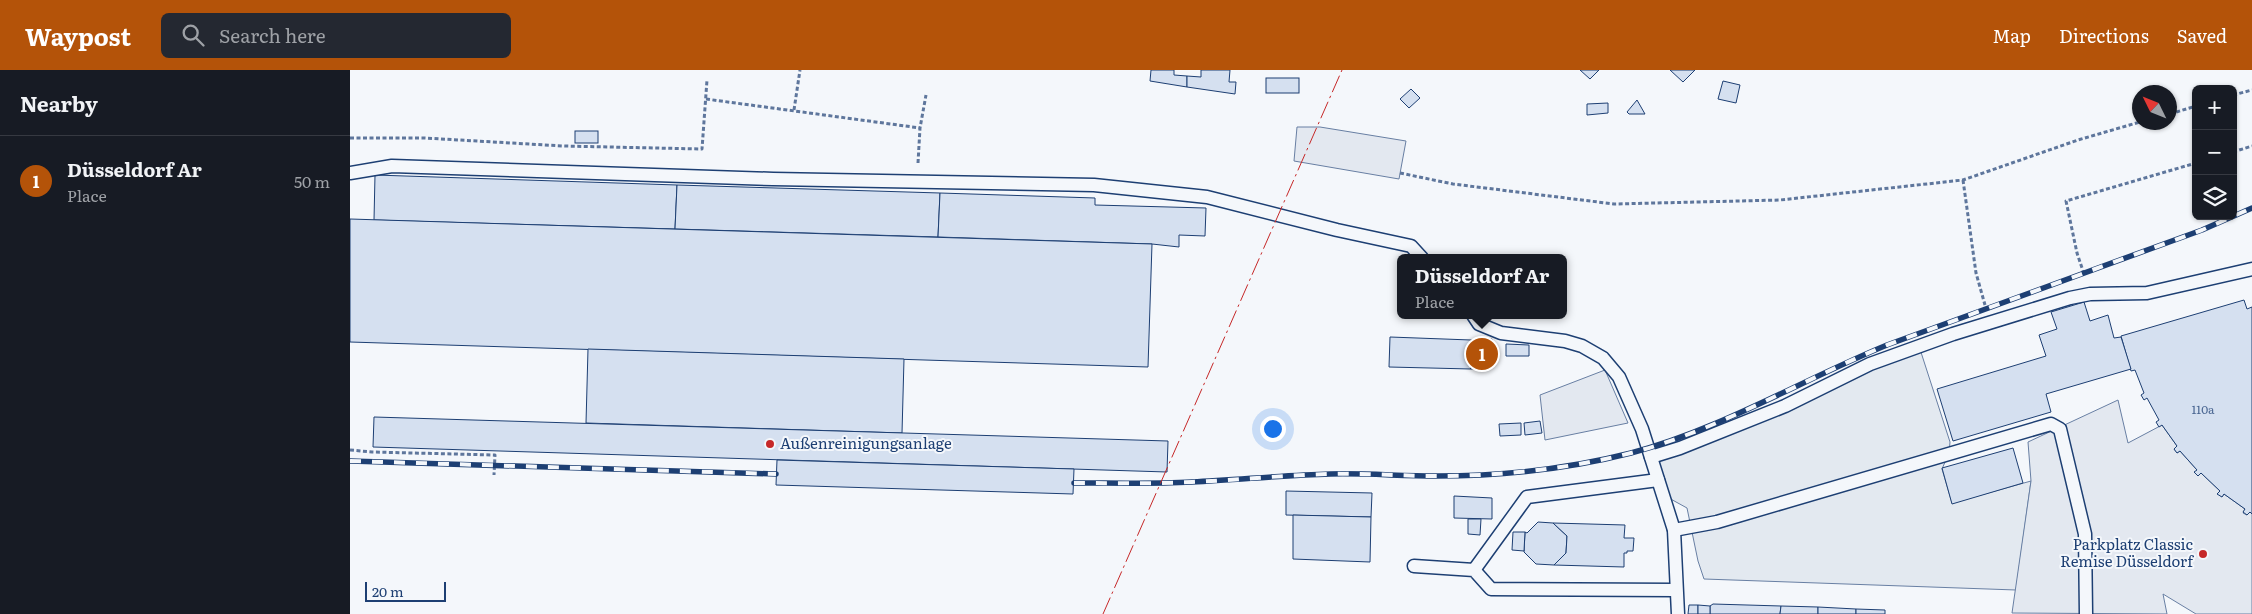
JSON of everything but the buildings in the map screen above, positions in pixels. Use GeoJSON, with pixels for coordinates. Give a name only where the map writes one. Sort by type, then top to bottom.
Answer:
{"type":"FeatureCollection","features":[{"type":"Feature","properties":{"kind":"lane"},"geometry":{"type":"LineString","coordinates":[[350,173],[392,166],[726,178],[1094,185],[1207,197],[1337,230],[1411,246],[1418,254]]}},
{"type":"Feature","properties":{"kind":"lane"},"geometry":{"type":"LineString","coordinates":[[1651,457],[1680,448],[1785,406],[1870,364],[1990,322],[2070,298],[2090,294],[2147,293],[2252,269]]}},
{"type":"Feature","properties":{"kind":"lane"},"geometry":{"type":"LineString","coordinates":[[1476,319],[1479,324],[1501,333],[1564,341],[1582,346],[1603,358],[1619,377],[1642,429],[1674,530],[1678,614]]}},
{"type":"Feature","properties":{"kind":"lane"},"geometry":{"type":"LineString","coordinates":[[1674,530],[1717,522],[2051,424],[2060,428],[2085,534],[2086,614]]}},
{"type":"Feature","properties":{"kind":"lane"},"geometry":{"type":"LineString","coordinates":[[1474,570],[1527,497],[1658,480]]}},
{"type":"Feature","properties":{"kind":"lane"},"geometry":{"type":"LineString","coordinates":[[1414,566],[1474,570],[1491,590],[1676,590]]}},
{"type":"Feature","properties":{"kind":"path"},"geometry":{"type":"LineString","coordinates":[[794,110],[800,70]]}},
{"type":"Feature","properties":{"kind":"path"},"geometry":{"type":"LineString","coordinates":[[350,138],[424,138],[563,146],[702,149],[707,80]]}},
{"type":"Feature","properties":{"kind":"path"},"geometry":{"type":"LineString","coordinates":[[2237,94],[2252,90]]}},
{"type":"Feature","properties":{"kind":"path"},"geometry":{"type":"LineString","coordinates":[[918,181],[920,128],[926,95]]}},
{"type":"Feature","properties":{"kind":"path"},"geometry":{"type":"LineString","coordinates":[[706,99],[920,128]]}},
{"type":"Feature","properties":{"kind":"path"},"geometry":{"type":"LineString","coordinates":[[2177,112],[2192,107]]}},
{"type":"Feature","properties":{"kind":"path"},"geometry":{"type":"LineString","coordinates":[[1400,173],[1452,184],[1614,204],[1780,200],[1963,180],[2078,140],[2132,124]]}},
{"type":"Feature","properties":{"kind":"path"},"geometry":{"type":"LineString","coordinates":[[2237,151],[2252,146]]}},
{"type":"Feature","properties":{"kind":"path"},"geometry":{"type":"LineString","coordinates":[[2090,294],[2077,253],[2066,201],[2192,164]]}},
{"type":"Feature","properties":{"kind":"path"},"geometry":{"type":"LineString","coordinates":[[1963,180],[1976,273],[1990,322]]}},
{"type":"Feature","properties":{"kind":"path"},"geometry":{"type":"LineString","coordinates":[[350,450],[495,455],[494,475]]}},
{"type":"Feature","properties":{"kind":"shaded area"},"geometry":{"type":"Polygon","coordinates":[[[1297,127],[1320,127],[1406,141],[1399,179],[1294,161],[1297,127]]]}},
{"type":"Feature","properties":{"kind":"shaded area"},"geometry":{"type":"Polygon","coordinates":[[[1918,343],[1950,442],[1949,453],[1942,469],[1952,503],[2031,481],[2016,590],[1704,579],[1698,561],[1687,508],[1667,497],[1656,456],[1918,343]]]}},
{"type":"Feature","properties":{"kind":"shaded area"},"geometry":{"type":"Polygon","coordinates":[[[1605,370],[1628,423],[1545,440],[1540,395],[1605,370]]]}},
{"type":"Feature","properties":{"kind":"shaded area"},"geometry":{"type":"Polygon","coordinates":[[[2118,400],[2128,443],[2162,425],[2177,446],[2174,449],[2177,453],[2180,451],[2197,470],[2195,472],[2198,476],[2201,473],[2220,491],[2218,494],[2222,497],[2224,494],[2245,509],[2243,513],[2247,515],[2250,512],[2252,514],[2252,614],[2196,614],[2163,594],[2167,614],[2012,613],[2031,481],[2028,442],[2118,400]]]}},
{"type":"Feature","properties":{"kind":"railway"},"geometry":{"type":"LineString","coordinates":[[1074,483],[1177,483],[1330,474],[1485,475],[1534,471],[1607,459],[1664,443],[1697,431],[1887,345],[2202,230],[2252,208]]}},
{"type":"Feature","properties":{"kind":"railway"},"geometry":{"type":"LineString","coordinates":[[350,461],[776,474]]}},
{"type":"Feature","properties":{"kind":"power"},"geometry":{"type":"LineString","coordinates":[[1103,614],[1342,70]]}},
{"type":"Feature","properties":{"kind":"place","name":"Düsseldorf Ar"},"geometry":{"type":"Point","coordinates":[1482,354]}},
{"type":"Feature","properties":{"kind":"place","name":"Außenreinigungsanlage"},"geometry":{"type":"Point","coordinates":[770,444]}},
{"type":"Feature","properties":{"kind":"place","name":"Parkplatz Classic Remise Düsseldorf"},"geometry":{"type":"Point","coordinates":[2203,554]}}]}
